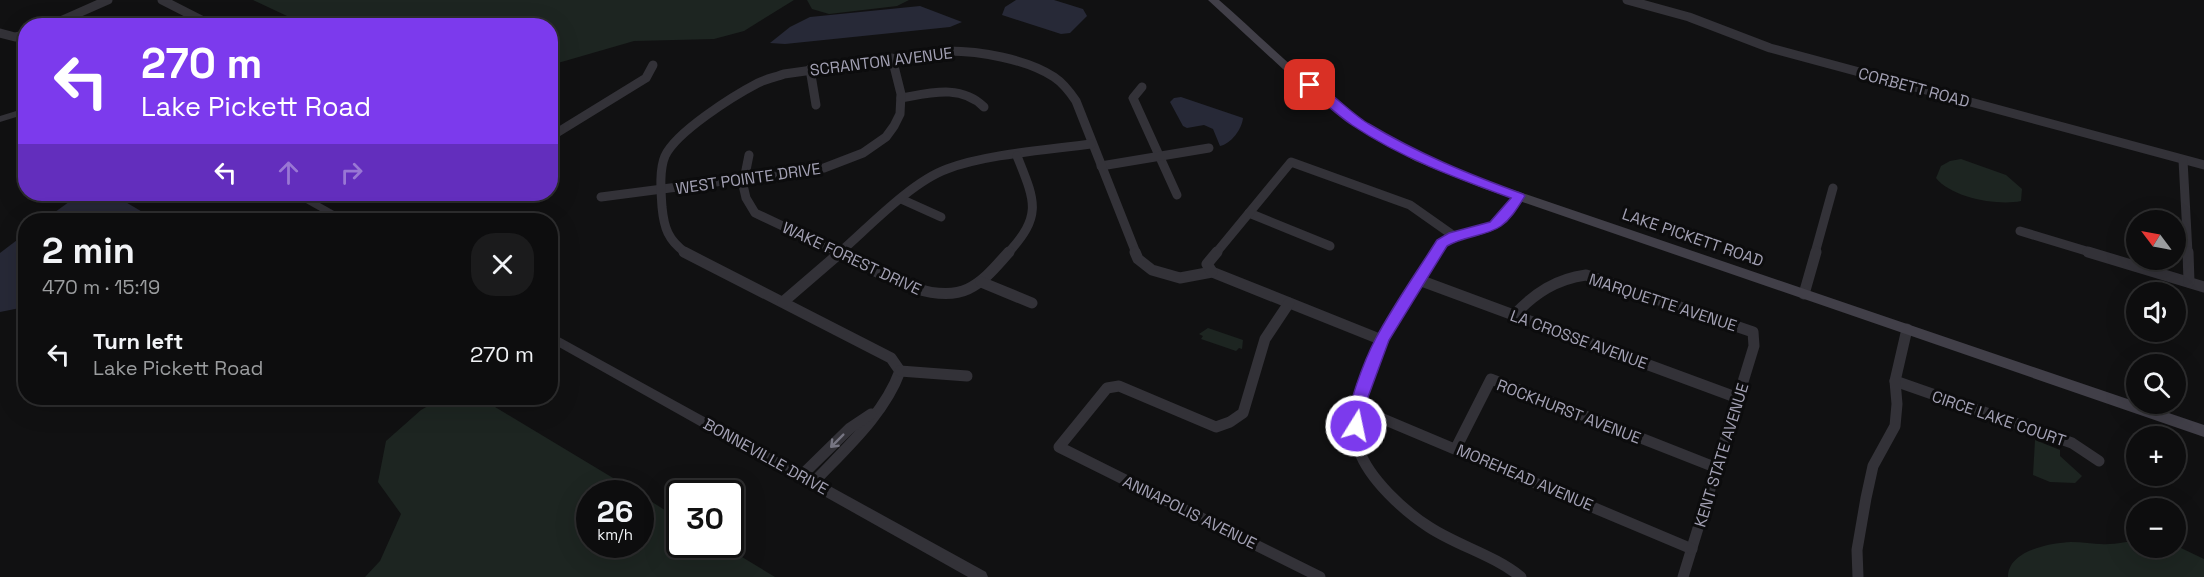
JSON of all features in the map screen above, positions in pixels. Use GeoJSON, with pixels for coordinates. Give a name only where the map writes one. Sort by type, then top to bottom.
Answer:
{"type":"FeatureCollection","features":[{"type":"Feature","properties":{"kind":"main road","name":"LAKE PICKETT ROAD"},"geometry":{"type":"LineString","coordinates":[[1213,0],[1328,100],[1368,130],[1434,165],[1518,196],[2204,431]]}},
{"type":"Feature","properties":{"kind":"street"},"geometry":{"type":"LineString","coordinates":[[67,18],[108,0]]}},
{"type":"Feature","properties":{"kind":"street"},"geometry":{"type":"LineString","coordinates":[[162,0],[197,18]]}},
{"type":"Feature","properties":{"kind":"street","name":"CORBETT ROAD"},"geometry":{"type":"LineString","coordinates":[[1627,0],[1689,18],[1770,48],[2204,165]]}},
{"type":"Feature","properties":{"kind":"street"},"geometry":{"type":"LineString","coordinates":[[0,33],[18,36]]}},
{"type":"Feature","properties":{"kind":"street","name":"SCRANTON AVENUE"},"geometry":{"type":"LineString","coordinates":[[900,371],[891,358],[691,257],[673,244],[664,227],[661,190],[664,158],[675,140],[759,82],[784,74],[948,51],[973,51],[1007,58],[1040,70],[1066,87],[1076,101],[1138,259],[1152,270],[1180,278],[1212,272]]}},
{"type":"Feature","properties":{"kind":"street","name":"WEST POINTE DRIVE"},"geometry":{"type":"LineString","coordinates":[[601,197],[824,168],[854,158],[875,147],[895,128],[902,98],[892,58]]}},
{"type":"Feature","properties":{"kind":"street"},"geometry":{"type":"LineString","coordinates":[[558,133],[646,78],[653,65]]}},
{"type":"Feature","properties":{"kind":"street"},"geometry":{"type":"LineString","coordinates":[[810,69],[816,105]]}},
{"type":"Feature","properties":{"kind":"street"},"geometry":{"type":"LineString","coordinates":[[1142,87],[1133,98],[1176,195]]}},
{"type":"Feature","properties":{"kind":"street"},"geometry":{"type":"LineString","coordinates":[[902,98],[946,92],[966,93],[977,98],[984,107]]}},
{"type":"Feature","properties":{"kind":"street"},"geometry":{"type":"LineString","coordinates":[[0,119],[18,113]]}},
{"type":"Feature","properties":{"kind":"street"},"geometry":{"type":"LineString","coordinates":[[783,302],[901,199],[925,180],[945,169],[968,162],[1091,144]]}},
{"type":"Feature","properties":{"kind":"street"},"geometry":{"type":"LineString","coordinates":[[1101,166],[1209,148]]}},
{"type":"Feature","properties":{"kind":"street"},"geometry":{"type":"LineString","coordinates":[[744,179],[749,155]]}},
{"type":"Feature","properties":{"kind":"street","name":"WAKE FOREST DRIVE"},"geometry":{"type":"LineString","coordinates":[[744,179],[745,200],[755,213],[920,291],[938,295],[955,293],[976,286],[1028,230],[1033,217],[1033,201],[1017,156]]}},
{"type":"Feature","properties":{"kind":"street"},"geometry":{"type":"LineString","coordinates":[[2183,159],[2189,282]]}},
{"type":"Feature","properties":{"kind":"street"},"geometry":{"type":"LineString","coordinates":[[1382,340],[1212,272],[1207,264],[1292,162],[1410,205],[1454,236]]}},
{"type":"Feature","properties":{"kind":"street"},"geometry":{"type":"LineString","coordinates":[[1804,294],[1833,188]]}},
{"type":"Feature","properties":{"kind":"street"},"geometry":{"type":"LineString","coordinates":[[1518,196],[1505,215],[1494,225],[1454,236],[1442,243],[1382,340],[1357,408],[1356,426],[1359,452],[1379,482],[1399,505],[1430,528],[1505,566],[1521,577]]}},
{"type":"Feature","properties":{"kind":"street"},"geometry":{"type":"LineString","coordinates":[[901,199],[941,217]]}},
{"type":"Feature","properties":{"kind":"street"},"geometry":{"type":"LineString","coordinates":[[309,201],[331,213]]}},
{"type":"Feature","properties":{"kind":"street"},"geometry":{"type":"LineString","coordinates":[[1249,213],[1330,246]]}},
{"type":"Feature","properties":{"kind":"street"},"geometry":{"type":"LineString","coordinates":[[2020,231],[2204,287]]}},
{"type":"Feature","properties":{"kind":"street","name":"MARQUETTE AVENUE"},"geometry":{"type":"LineString","coordinates":[[1514,315],[1528,299],[1553,283],[1570,276],[1586,275],[1753,332]]}},
{"type":"Feature","properties":{"kind":"street","name":"LA CROSSE AVENUE"},"geometry":{"type":"LineString","coordinates":[[1419,280],[1738,398]]}},
{"type":"Feature","properties":{"kind":"street"},"geometry":{"type":"LineString","coordinates":[[981,282],[1032,303]]}},
{"type":"Feature","properties":{"kind":"street","name":"ANNAPOLIS AVENUE"},"geometry":{"type":"LineString","coordinates":[[1289,303],[1265,339],[1242,413],[1230,422],[1216,427],[1119,386],[1107,388],[1059,447],[1320,577]]}},
{"type":"Feature","properties":{"kind":"street"},"geometry":{"type":"LineString","coordinates":[[1858,577],[1857,550],[1873,466],[1895,426],[1897,404],[1895,381],[1907,329]]}},
{"type":"Feature","properties":{"kind":"street","name":"KENT STATE AVENUE"},"geometry":{"type":"LineString","coordinates":[[1683,577],[1754,346],[1753,332]]}},
{"type":"Feature","properties":{"kind":"street","name":"BONNEVILLE DRIVE"},"geometry":{"type":"LineString","coordinates":[[558,340],[981,577]]}},
{"type":"Feature","properties":{"kind":"street"},"geometry":{"type":"LineString","coordinates":[[807,479],[860,435],[876,410],[893,390],[900,371],[967,376]]}},
{"type":"Feature","properties":{"kind":"street","name":"ROCKHURST AVENUE"},"geometry":{"type":"LineString","coordinates":[[1456,448],[1491,379],[1717,468]]}},
{"type":"Feature","properties":{"kind":"street","name":"CIRCE LAKE COURT"},"geometry":{"type":"LineString","coordinates":[[1895,381],[2072,443],[2099,461]]}},
{"type":"Feature","properties":{"kind":"street","name":"MOREHEAD AVENUE"},"geometry":{"type":"LineString","coordinates":[[1357,408],[1692,549]]}},
{"type":"Feature","properties":{"kind":"shaded area"},"geometry":{"type":"Polygon","coordinates":[[[253,0],[794,0],[744,31],[714,39],[634,41],[558,63],[558,18],[291,18],[253,0]]]}},
{"type":"Feature","properties":{"kind":"shaded area"},"geometry":{"type":"Polygon","coordinates":[[[807,0],[909,0],[897,6],[829,14],[812,9],[807,0]]]}},
{"type":"Feature","properties":{"kind":"shaded area"},"geometry":{"type":"Polygon","coordinates":[[[1961,159],[2006,175],[2022,189],[2021,201],[2000,202],[1976,199],[1943,185],[1936,178],[1941,166],[1961,159]]]}},
{"type":"Feature","properties":{"kind":"shaded area"},"geometry":{"type":"Polygon","coordinates":[[[1208,328],[1243,340],[1242,349],[1239,348],[1236,351],[1201,339],[1203,336],[1199,334],[1208,328]]]}},
{"type":"Feature","properties":{"kind":"shaded area"},"geometry":{"type":"Polygon","coordinates":[[[430,405],[492,405],[616,480],[576,480],[576,558],[654,558],[654,503],[666,511],[666,558],[744,558],[775,577],[365,577],[380,561],[401,514],[378,482],[386,441],[430,405]]]}},
{"type":"Feature","properties":{"kind":"shaded area"},"geometry":{"type":"Polygon","coordinates":[[[2035,440],[2060,450],[2060,456],[2082,476],[2075,483],[2050,482],[2033,475],[2035,440]]]}},
{"type":"Feature","properties":{"kind":"shaded area"},"geometry":{"type":"Polygon","coordinates":[[[2071,542],[2114,544],[2126,542],[2126,558],[2186,558],[2186,550],[2204,559],[2204,577],[2008,577],[2015,560],[2042,546],[2071,542]]]}},
{"type":"Feature","properties":{"kind":"water"},"geometry":{"type":"Polygon","coordinates":[[[1016,0],[1054,0],[1083,9],[1087,16],[1070,33],[1061,34],[1002,15],[1005,7],[1016,0]]]}},
{"type":"Feature","properties":{"kind":"water"},"geometry":{"type":"Polygon","coordinates":[[[920,6],[962,22],[950,27],[785,44],[770,43],[790,27],[810,17],[920,6]]]}},
{"type":"Feature","properties":{"kind":"water"},"geometry":{"type":"Polygon","coordinates":[[[1181,97],[1243,118],[1238,131],[1232,139],[1220,146],[1213,129],[1204,125],[1187,128],[1183,126],[1170,102],[1174,98],[1181,97]]]}},
{"type":"Feature","properties":{"kind":"water"},"geometry":{"type":"Polygon","coordinates":[[[70,201],[124,201],[144,213],[54,213],[70,201]]]}},
{"type":"Feature","properties":{"kind":"water"},"geometry":{"type":"Polygon","coordinates":[[[18,239],[18,308],[0,312],[0,253],[18,239]]]}},
{"type":"Feature","properties":{"kind":"route"},"geometry":{"type":"LineString","coordinates":[[1310,85],[1356,122],[1407,152],[1449,171],[1518,196],[1505,215],[1494,225],[1454,236],[1442,243],[1382,340],[1357,408],[1356,426]]}}]}
